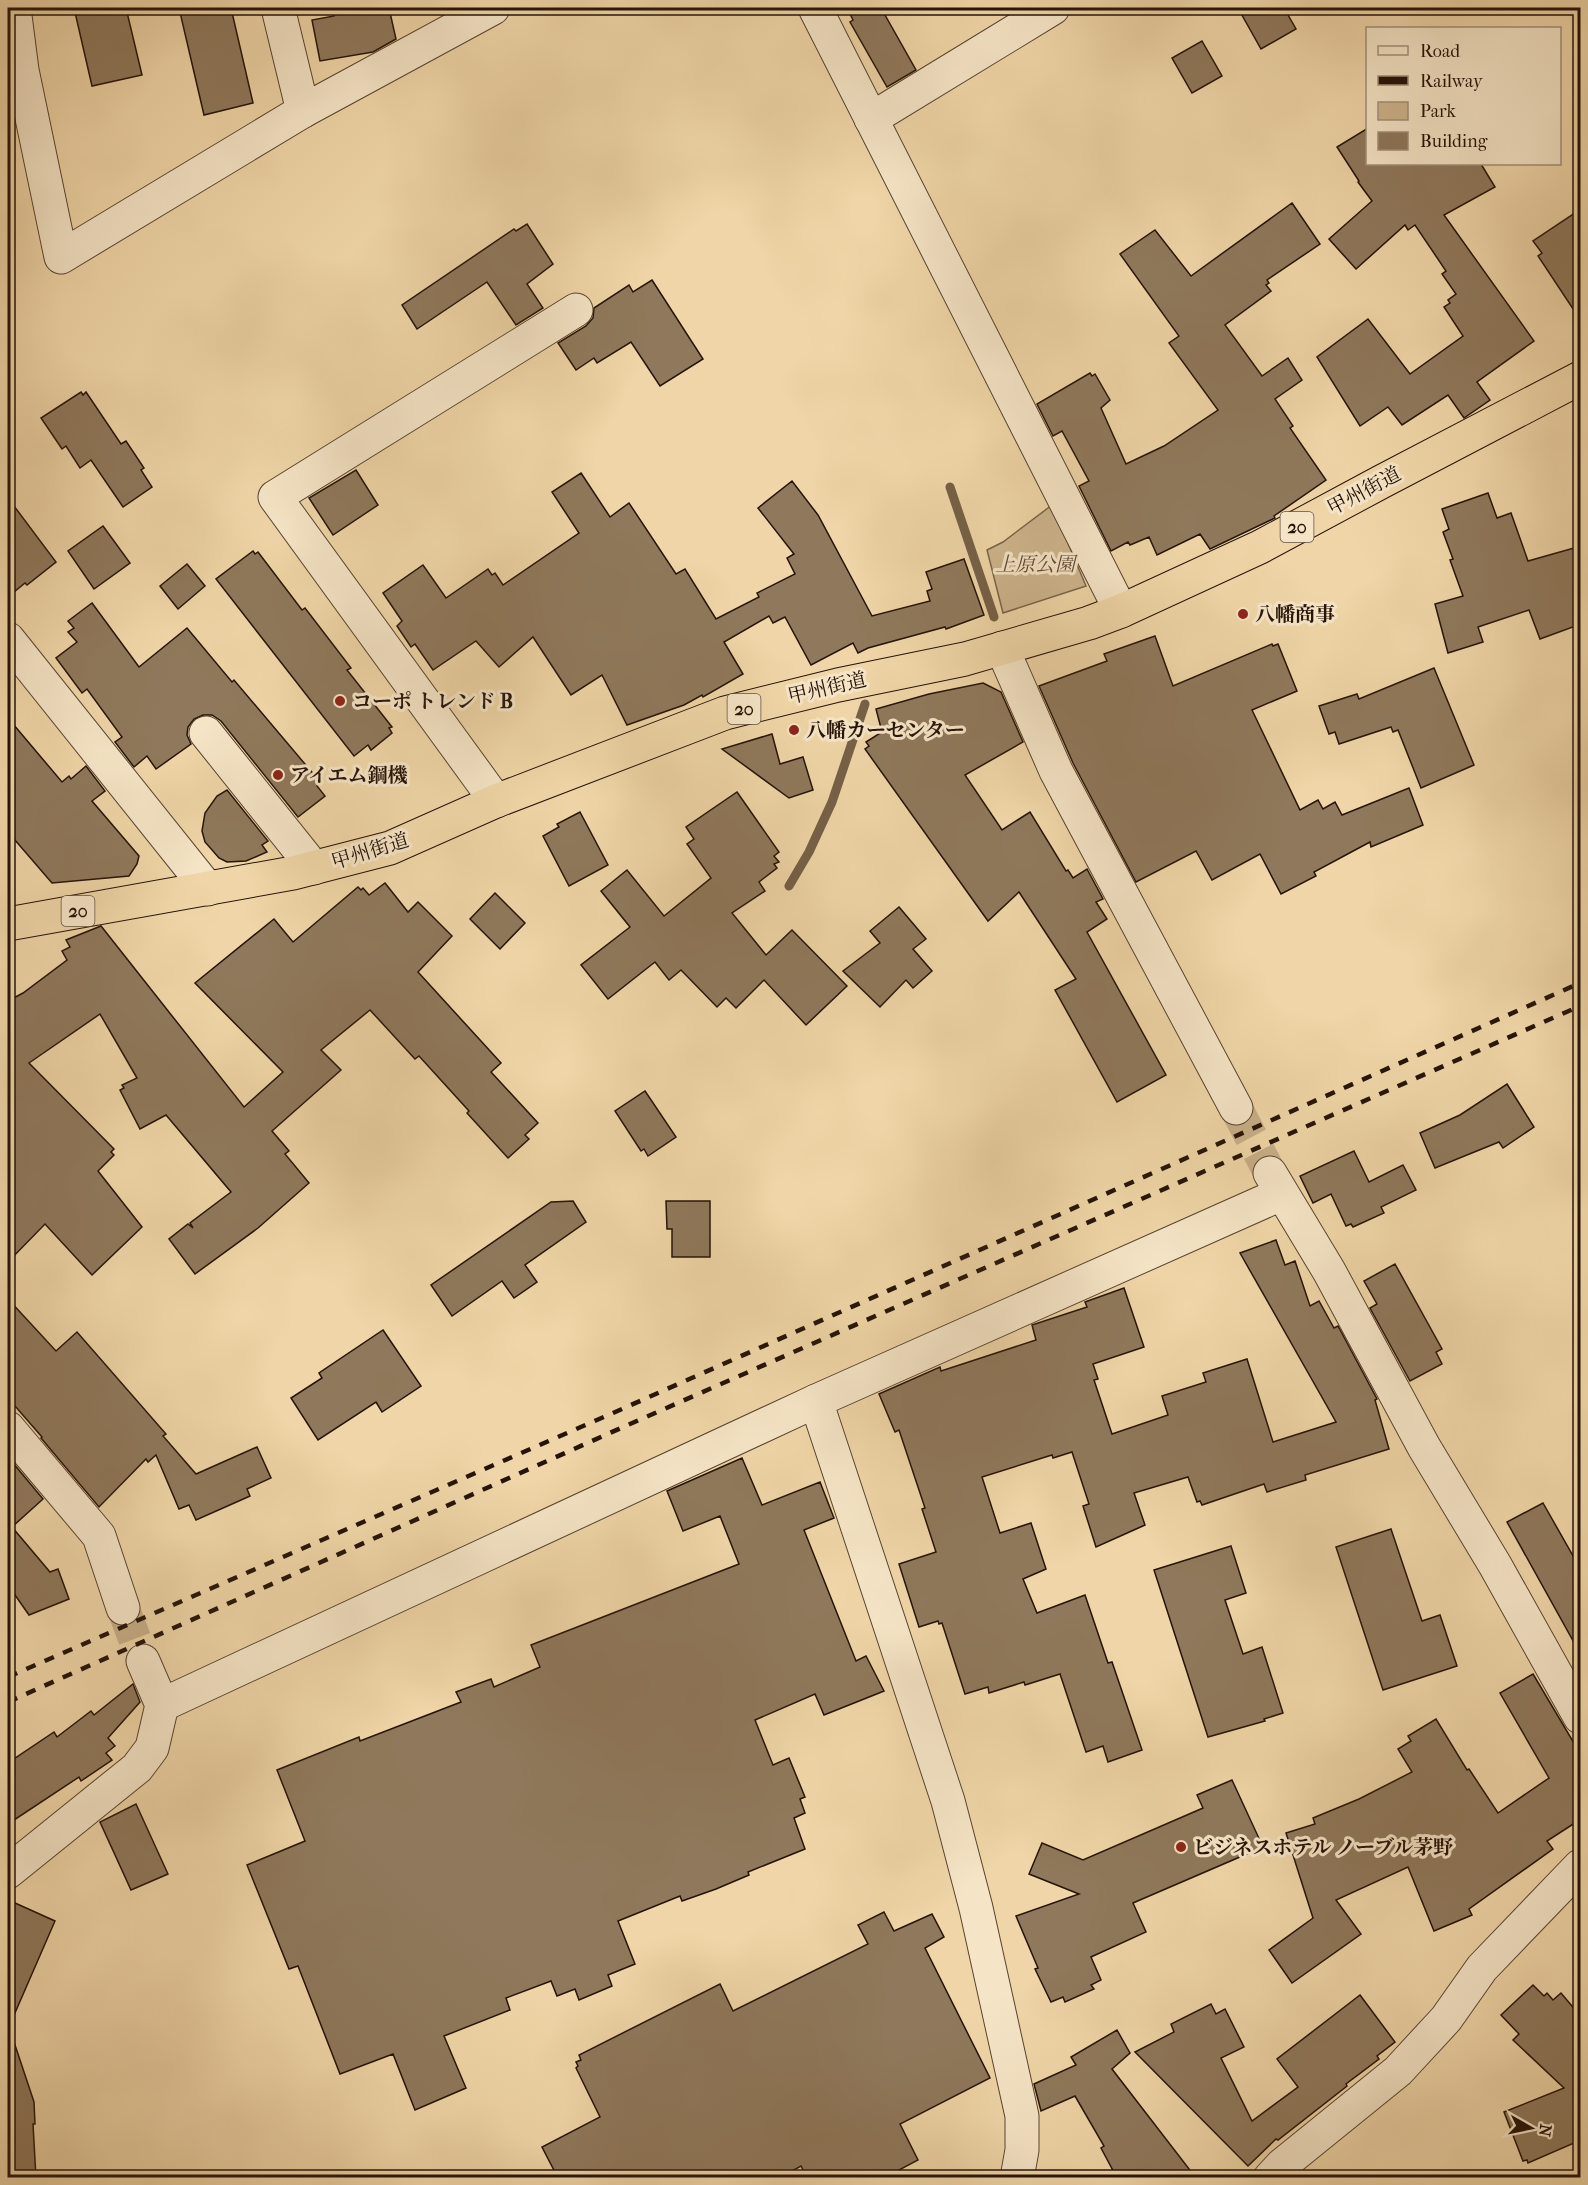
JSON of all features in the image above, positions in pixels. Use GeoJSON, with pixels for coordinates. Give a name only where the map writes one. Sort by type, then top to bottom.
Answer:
{"type":"FeatureCollection","features":[{"type":"Feature","properties":{"kind":"highway","name":"甲州街道"},"geometry":{"type":"LineString","coordinates":[[8,924],[314,868],[390,848],[496,801],[725,713],[838,685],[965,659],[1089,623],[1260,547],[1581,378]]}},
{"type":"Feature","properties":{"kind":"street"},"geometry":{"type":"LineString","coordinates":[[14,8],[22,70],[61,257],[303,111],[493,8]]}},
{"type":"Feature","properties":{"kind":"street"},"geometry":{"type":"LineString","coordinates":[[278,8],[303,111]]}},
{"type":"Feature","properties":{"kind":"street"},"geometry":{"type":"LineString","coordinates":[[814,8],[1121,610]]}},
{"type":"Feature","properties":{"kind":"street"},"geometry":{"type":"LineString","coordinates":[[871,119],[1053,8]]}},
{"type":"Feature","properties":{"kind":"street"},"geometry":{"type":"LineString","coordinates":[[496,801],[275,497],[576,310]]}},
{"type":"Feature","properties":{"kind":"street"},"geometry":{"type":"LineString","coordinates":[[8,639],[208,889]]}},
{"type":"Feature","properties":{"kind":"street"},"geometry":{"type":"LineString","coordinates":[[1002,648],[1056,771],[1236,1108]]}},
{"type":"Feature","properties":{"kind":"street"},"geometry":{"type":"LineString","coordinates":[[206,733],[314,868]]}},
{"type":"Feature","properties":{"kind":"street"},"geometry":{"type":"LineString","coordinates":[[162,1705],[816,1401],[1275,1183],[1329,1271],[1424,1447],[1581,1717]]}},
{"type":"Feature","properties":{"kind":"street"},"geometry":{"type":"LineString","coordinates":[[816,1401],[948,1801],[976,1908],[1022,2116],[1022,2150],[1017,2178]]}},
{"type":"Feature","properties":{"kind":"street"},"geometry":{"type":"LineString","coordinates":[[8,1428],[99,1536],[123,1608]]}},
{"type":"Feature","properties":{"kind":"street"},"geometry":{"type":"LineString","coordinates":[[8,1872],[137,1768],[152,1748],[162,1705],[144,1661]]}},
{"type":"Feature","properties":{"kind":"street"},"geometry":{"type":"LineString","coordinates":[[1270,2178],[1291,2158],[1398,2071],[1446,2019],[1482,1968],[1581,1866]]}},
{"type":"Feature","properties":{"kind":"green space","name":"上原公園"},"geometry":{"type":"Polygon","coordinates":[[[1052,505],[1086,586],[1003,613],[987,550],[1003,542],[1052,505]]]}},
{"type":"Feature","properties":{"kind":"building"},"geometry":{"type":"Polygon","coordinates":[[[74,8],[126,8],[142,75],[92,86],[74,8]]]}},
{"type":"Feature","properties":{"kind":"building"},"geometry":{"type":"Polygon","coordinates":[[[179,8],[231,8],[253,103],[204,115],[179,8]]]}},
{"type":"Feature","properties":{"kind":"building"},"geometry":{"type":"Polygon","coordinates":[[[332,8],[389,8],[396,39],[373,52],[320,61],[312,20],[334,16],[332,8]]]}},
{"type":"Feature","properties":{"kind":"building"},"geometry":{"type":"Polygon","coordinates":[[[847,8],[881,8],[916,70],[887,87],[850,22],[853,20],[847,8]]]}},
{"type":"Feature","properties":{"kind":"building"},"geometry":{"type":"Polygon","coordinates":[[[1238,8],[1284,8],[1296,29],[1261,49],[1238,8]]]}},
{"type":"Feature","properties":{"kind":"building"},"geometry":{"type":"Polygon","coordinates":[[[1202,41],[1222,76],[1192,93],[1172,58],[1202,41]]]}},
{"type":"Feature","properties":{"kind":"building"},"geometry":{"type":"Polygon","coordinates":[[[1366,129],[1366,165],[1482,165],[1495,187],[1444,215],[1534,341],[1477,382],[1490,400],[1464,418],[1448,395],[1402,425],[1388,407],[1360,426],[1317,357],[1368,319],[1410,374],[1463,336],[1444,307],[1450,303],[1448,300],[1456,294],[1442,274],[1446,271],[1415,225],[1408,230],[1405,225],[1356,269],[1329,239],[1372,201],[1337,147],[1366,129]]]}},
{"type":"Feature","properties":{"kind":"building"},"geometry":{"type":"Polygon","coordinates":[[[1292,203],[1320,244],[1267,280],[1269,283],[1266,285],[1271,291],[1225,325],[1262,376],[1288,358],[1302,380],[1275,399],[1293,426],[1290,428],[1326,480],[1274,516],[1275,518],[1210,549],[1200,534],[1157,555],[1149,537],[1130,545],[1128,542],[1111,551],[1079,486],[1089,481],[1062,431],[1053,436],[1037,404],[1090,373],[1092,376],[1095,374],[1110,400],[1101,408],[1126,464],[1164,446],[1218,410],[1169,343],[1179,336],[1120,254],[1155,230],[1191,276],[1292,203]]]}},
{"type":"Feature","properties":{"kind":"building"},"geometry":{"type":"Polygon","coordinates":[[[1581,209],[1581,321],[1538,256],[1542,253],[1533,241],[1581,209]]]}},
{"type":"Feature","properties":{"kind":"building"},"geometry":{"type":"Polygon","coordinates":[[[527,224],[553,264],[527,284],[543,308],[516,325],[487,282],[417,329],[402,305],[514,229],[516,231],[527,224]]]}},
{"type":"Feature","properties":{"kind":"building"},"geometry":{"type":"Polygon","coordinates":[[[652,280],[703,359],[660,386],[631,342],[597,363],[594,358],[576,370],[558,343],[586,326],[593,318],[594,308],[629,285],[633,292],[652,280]]]}},
{"type":"Feature","properties":{"kind":"building"},"geometry":{"type":"Polygon","coordinates":[[[81,392],[83,395],[86,392],[121,444],[126,441],[144,468],[141,470],[152,487],[123,507],[91,460],[80,468],[66,446],[62,449],[41,418],[81,392]]]}},
{"type":"Feature","properties":{"kind":"building"},"geometry":{"type":"Polygon","coordinates":[[[356,470],[378,505],[333,535],[309,498],[356,470]]]}},
{"type":"Feature","properties":{"kind":"building"},"geometry":{"type":"Polygon","coordinates":[[[581,473],[610,517],[629,503],[676,574],[685,569],[716,619],[759,597],[757,593],[795,574],[787,558],[794,554],[758,508],[792,481],[818,515],[872,616],[930,601],[927,591],[932,589],[926,572],[964,559],[984,615],[946,629],[945,627],[868,648],[858,653],[853,643],[811,665],[785,617],[773,623],[769,616],[724,642],[743,674],[703,697],[702,695],[684,705],[627,725],[602,675],[571,695],[533,637],[499,667],[476,641],[433,670],[415,644],[411,647],[397,626],[402,621],[383,593],[423,565],[446,598],[488,569],[492,575],[495,573],[503,585],[579,533],[552,492],[581,473]]]}},
{"type":"Feature","properties":{"kind":"building"},"geometry":{"type":"Polygon","coordinates":[[[1488,493],[1497,518],[1511,513],[1528,561],[1581,546],[1581,624],[1540,639],[1529,610],[1478,627],[1483,642],[1448,653],[1435,604],[1463,596],[1443,532],[1449,529],[1442,509],[1488,493]]]}},
{"type":"Feature","properties":{"kind":"building"},"geometry":{"type":"Polygon","coordinates":[[[8,498],[56,562],[8,597],[8,498]]]}},
{"type":"Feature","properties":{"kind":"building"},"geometry":{"type":"Polygon","coordinates":[[[103,526],[130,563],[94,589],[68,551],[103,526]]]}},
{"type":"Feature","properties":{"kind":"building"},"geometry":{"type":"Polygon","coordinates":[[[253,551],[255,554],[258,552],[302,610],[305,608],[351,668],[347,670],[392,727],[389,728],[392,733],[371,750],[368,745],[354,756],[216,579],[253,551]]]}},
{"type":"Feature","properties":{"kind":"building"},"geometry":{"type":"Polygon","coordinates":[[[187,564],[205,586],[178,609],[160,586],[187,564]]]}},
{"type":"Feature","properties":{"kind":"building"},"geometry":{"type":"Polygon","coordinates":[[[92,603],[139,667],[187,628],[321,783],[317,786],[325,796],[298,817],[221,721],[212,715],[203,715],[194,719],[188,727],[187,735],[191,744],[156,769],[147,756],[134,767],[115,742],[122,737],[87,689],[82,693],[56,658],[77,642],[68,632],[74,628],[68,621],[92,603]]]}},
{"type":"Feature","properties":{"kind":"building"},"geometry":{"type":"Polygon","coordinates":[[[1155,636],[1173,686],[1272,644],[1273,646],[1278,644],[1297,691],[1252,710],[1300,810],[1318,800],[1323,809],[1335,802],[1342,815],[1409,788],[1423,825],[1371,847],[1370,842],[1314,872],[1316,876],[1281,894],[1260,854],[1212,880],[1196,851],[1136,882],[1073,763],[1039,686],[1107,661],[1104,654],[1155,636]]]}},
{"type":"Feature","properties":{"kind":"building"},"geometry":{"type":"Polygon","coordinates":[[[1434,668],[1474,765],[1421,788],[1398,730],[1393,732],[1391,727],[1339,744],[1335,732],[1329,734],[1319,706],[1357,694],[1359,699],[1434,668]]]}},
{"type":"Feature","properties":{"kind":"building"},"geometry":{"type":"Polygon","coordinates":[[[983,683],[1001,692],[1023,742],[965,775],[1002,830],[1030,812],[1066,871],[1068,870],[1073,878],[1087,869],[1103,899],[1096,902],[1107,919],[1087,932],[1166,1075],[1117,1102],[1055,990],[1076,979],[1019,892],[988,921],[865,749],[869,746],[866,742],[882,732],[876,709],[929,694],[983,683]]]}},
{"type":"Feature","properties":{"kind":"building"},"geometry":{"type":"Polygon","coordinates":[[[8,718],[62,782],[69,776],[71,779],[86,766],[105,791],[92,801],[139,856],[129,876],[52,883],[8,832],[8,718]]]}},
{"type":"Feature","properties":{"kind":"building"},"geometry":{"type":"Polygon","coordinates":[[[772,734],[780,764],[803,757],[813,790],[789,798],[722,749],[772,734]]]}},
{"type":"Feature","properties":{"kind":"building"},"geometry":{"type":"Polygon","coordinates":[[[227,790],[268,841],[262,845],[267,852],[246,861],[227,862],[219,858],[205,842],[202,831],[205,813],[217,796],[227,790]]]}},
{"type":"Feature","properties":{"kind":"building"},"geometry":{"type":"Polygon","coordinates":[[[737,792],[779,852],[774,856],[779,862],[774,864],[777,868],[759,882],[765,891],[732,913],[766,955],[792,930],[847,986],[806,1025],[764,980],[736,1008],[726,998],[717,1007],[681,970],[669,980],[655,962],[608,999],[581,965],[630,927],[601,891],[627,870],[664,916],[711,878],[687,844],[694,839],[686,827],[737,792]]]}},
{"type":"Feature","properties":{"kind":"building"},"geometry":{"type":"Polygon","coordinates":[[[580,812],[608,865],[569,886],[543,836],[559,827],[557,824],[580,812]]]}},
{"type":"Feature","properties":{"kind":"building"},"geometry":{"type":"Polygon","coordinates":[[[385,883],[408,912],[418,902],[452,936],[418,972],[501,1063],[491,1072],[538,1123],[525,1135],[529,1139],[508,1158],[419,1056],[415,1059],[370,1010],[321,1050],[341,1070],[272,1131],[289,1151],[285,1154],[309,1183],[258,1228],[195,1274],[169,1239],[188,1224],[193,1228],[190,1223],[231,1192],[166,1115],[140,1129],[120,1090],[124,1088],[122,1085],[137,1078],[100,1014],[29,1063],[114,1149],[111,1152],[114,1155],[98,1171],[142,1227],[92,1275],[45,1224],[8,1262],[8,1001],[23,993],[67,960],[62,951],[70,947],[66,940],[101,926],[244,1107],[283,1072],[195,983],[274,919],[293,942],[358,887],[361,890],[363,888],[369,895],[385,883]]]}},
{"type":"Feature","properties":{"kind":"building"},"geometry":{"type":"Polygon","coordinates":[[[495,893],[525,923],[500,949],[470,919],[495,893]]]}},
{"type":"Feature","properties":{"kind":"building"},"geometry":{"type":"Polygon","coordinates":[[[899,907],[926,939],[913,949],[932,971],[913,988],[906,980],[880,1007],[843,971],[880,943],[870,931],[899,907]]]}},
{"type":"Feature","properties":{"kind":"building"},"geometry":{"type":"Polygon","coordinates":[[[1507,1084],[1534,1127],[1503,1148],[1499,1142],[1435,1168],[1420,1133],[1460,1115],[1507,1084]]]}},
{"type":"Feature","properties":{"kind":"building"},"geometry":{"type":"Polygon","coordinates":[[[645,1091],[676,1137],[648,1156],[644,1149],[641,1151],[615,1111],[645,1091]]]}},
{"type":"Feature","properties":{"kind":"building"},"geometry":{"type":"Polygon","coordinates":[[[1354,1151],[1369,1182],[1403,1165],[1416,1190],[1381,1207],[1384,1213],[1353,1227],[1351,1224],[1346,1226],[1331,1194],[1313,1203],[1300,1176],[1354,1151]]]}},
{"type":"Feature","properties":{"kind":"building"},"geometry":{"type":"Polygon","coordinates":[[[573,1201],[586,1222],[525,1265],[537,1282],[514,1298],[502,1281],[452,1316],[431,1285],[551,1202],[573,1201]]]}},
{"type":"Feature","properties":{"kind":"building"},"geometry":{"type":"Polygon","coordinates":[[[666,1201],[710,1201],[710,1257],[672,1257],[672,1229],[667,1229],[666,1201]]]}},
{"type":"Feature","properties":{"kind":"building"},"geometry":{"type":"Polygon","coordinates":[[[1276,1240],[1285,1265],[1295,1261],[1310,1306],[1319,1301],[1334,1328],[1338,1326],[1377,1399],[1375,1400],[1389,1449],[1305,1475],[1306,1480],[1267,1492],[1264,1484],[1202,1505],[1200,1501],[1197,1502],[1188,1477],[1134,1493],[1145,1525],[1096,1547],[1083,1506],[1089,1504],[1072,1452],[1053,1458],[1052,1455],[982,1477],[1000,1533],[1031,1523],[1046,1569],[1023,1579],[1037,1613],[1085,1595],[1108,1663],[1112,1662],[1142,1750],[1108,1762],[1103,1746],[1086,1752],[1060,1674],[989,1693],[988,1687],[965,1694],[942,1623],[939,1624],[938,1621],[919,1627],[899,1564],[936,1552],[922,1509],[925,1508],[899,1430],[895,1432],[879,1394],[940,1367],[941,1371],[1036,1340],[1032,1325],[1087,1307],[1085,1302],[1124,1288],[1144,1347],[1093,1364],[1098,1379],[1094,1380],[1112,1434],[1168,1415],[1162,1396],[1206,1382],[1203,1373],[1247,1359],[1273,1442],[1336,1422],[1240,1253],[1276,1240]]]}},
{"type":"Feature","properties":{"kind":"building"},"geometry":{"type":"Polygon","coordinates":[[[1395,1264],[1442,1349],[1436,1352],[1442,1364],[1410,1381],[1370,1308],[1377,1304],[1364,1281],[1395,1264]]]}},
{"type":"Feature","properties":{"kind":"building"},"geometry":{"type":"Polygon","coordinates":[[[8,1299],[56,1351],[77,1332],[166,1434],[163,1436],[196,1474],[257,1447],[271,1478],[247,1489],[250,1496],[196,1520],[189,1505],[179,1509],[156,1455],[148,1462],[146,1459],[99,1507],[8,1398],[8,1299]]]}},
{"type":"Feature","properties":{"kind":"building"},"geometry":{"type":"Polygon","coordinates":[[[383,1330],[421,1386],[382,1412],[376,1402],[318,1440],[291,1398],[322,1378],[319,1373],[383,1330]]]}},
{"type":"Feature","properties":{"kind":"building"},"geometry":{"type":"Polygon","coordinates":[[[742,1458],[762,1505],[820,1482],[834,1518],[804,1530],[856,1661],[866,1656],[884,1691],[824,1715],[815,1694],[755,1720],[773,1765],[789,1758],[805,1797],[800,1799],[805,1813],[794,1818],[805,1849],[748,1872],[749,1875],[716,1889],[682,1901],[680,1896],[618,1921],[635,1964],[608,1975],[612,1986],[579,2000],[575,1989],[557,1996],[551,1981],[506,1998],[510,2010],[444,2036],[466,2088],[415,2110],[393,2054],[340,2074],[298,1966],[289,1969],[247,1865],[305,1841],[277,1770],[359,1737],[360,1741],[461,1702],[456,1692],[491,1679],[494,1687],[540,1667],[531,1645],[739,1564],[720,1516],[683,1531],[667,1491],[742,1458]]]}},
{"type":"Feature","properties":{"kind":"building"},"geometry":{"type":"Polygon","coordinates":[[[13,1463],[43,1499],[12,1527],[50,1572],[58,1569],[69,1599],[29,1615],[8,1585],[8,1469],[13,1463]]]}},
{"type":"Feature","properties":{"kind":"building"},"geometry":{"type":"Polygon","coordinates":[[[1543,1503],[1581,1570],[1581,1655],[1507,1522],[1543,1503]]]}},
{"type":"Feature","properties":{"kind":"building"},"geometry":{"type":"Polygon","coordinates":[[[1391,1529],[1422,1621],[1440,1615],[1457,1666],[1383,1690],[1336,1547],[1391,1529]]]}},
{"type":"Feature","properties":{"kind":"building"},"geometry":{"type":"Polygon","coordinates":[[[1231,1546],[1246,1593],[1225,1600],[1243,1654],[1262,1647],[1283,1713],[1264,1719],[1265,1721],[1208,1737],[1154,1570],[1231,1546]]]}},
{"type":"Feature","properties":{"kind":"building"},"geometry":{"type":"Polygon","coordinates":[[[1533,1674],[1581,1755],[1581,1819],[1547,1841],[1553,1849],[1469,1909],[1472,1915],[1434,1931],[1408,1867],[1336,1900],[1361,1934],[1292,1983],[1269,1950],[1313,1918],[1286,1833],[1315,1824],[1313,1818],[1359,1799],[1412,1772],[1398,1749],[1411,1741],[1408,1736],[1436,1719],[1467,1770],[1469,1769],[1498,1813],[1549,1778],[1500,1693],[1533,1674]]]}},
{"type":"Feature","properties":{"kind":"building"},"geometry":{"type":"Polygon","coordinates":[[[133,1684],[140,1702],[108,1738],[115,1746],[106,1753],[112,1760],[81,1781],[79,1777],[8,1824],[8,1763],[54,1732],[57,1737],[91,1711],[94,1715],[133,1684]]]}},
{"type":"Feature","properties":{"kind":"building","name":"ビジネスホテル ノーブル茅野"},"geometry":{"type":"Polygon","coordinates":[[[1232,1780],[1263,1847],[1133,1903],[1146,1932],[1091,1957],[1101,1980],[1091,1985],[1094,1989],[1065,2002],[1063,1997],[1051,2002],[1035,1969],[1038,1968],[1016,1916],[1079,1894],[1029,1874],[1042,1843],[1083,1860],[1203,1808],[1197,1795],[1232,1780]]]}},
{"type":"Feature","properties":{"kind":"building"},"geometry":{"type":"Polygon","coordinates":[[[136,1804],[168,1874],[131,1890],[100,1822],[136,1804]]]}},
{"type":"Feature","properties":{"kind":"building"},"geometry":{"type":"Polygon","coordinates":[[[15,1903],[55,1921],[8,2029],[8,1920],[15,1903]]]}},
{"type":"Feature","properties":{"kind":"building"},"geometry":{"type":"Polygon","coordinates":[[[884,1912],[894,1931],[932,1914],[944,1937],[925,1948],[990,2078],[900,2124],[918,2160],[884,2178],[807,2178],[801,2166],[779,2178],[558,2178],[542,2147],[600,2117],[576,2068],[578,2066],[576,2062],[581,2060],[579,2055],[720,1984],[733,2011],[868,1944],[858,1925],[884,1912]]]}},
{"type":"Feature","properties":{"kind":"building"},"geometry":{"type":"Polygon","coordinates":[[[1533,1985],[1544,1996],[1547,1993],[1553,2000],[1561,1993],[1577,2012],[1581,2023],[1581,2140],[1528,2163],[1527,2160],[1523,2161],[1504,2112],[1564,2088],[1513,2040],[1519,2034],[1501,2015],[1533,1985]]]}},
{"type":"Feature","properties":{"kind":"building"},"geometry":{"type":"Polygon","coordinates":[[[1360,1995],[1395,2042],[1377,2056],[1379,2059],[1346,2084],[1347,2086],[1278,2140],[1276,2139],[1248,2166],[1135,2052],[1174,2032],[1171,2024],[1211,2004],[1216,2014],[1225,2009],[1244,2047],[1221,2058],[1252,2121],[1298,2087],[1277,2059],[1360,1995]]]}},
{"type":"Feature","properties":{"kind":"building"},"geometry":{"type":"Polygon","coordinates":[[[1117,2030],[1130,2053],[1112,2069],[1196,2178],[1117,2178],[1101,2148],[1104,2146],[1075,2096],[1041,2111],[1034,2084],[1076,2065],[1071,2057],[1117,2030]]]}},
{"type":"Feature","properties":{"kind":"building"},"geometry":{"type":"Polygon","coordinates":[[[12,2036],[34,2102],[36,2178],[8,2178],[8,2037],[12,2036]]]}},
{"type":"Feature","properties":{"kind":"waterway"},"geometry":{"type":"LineString","coordinates":[[950,487],[994,617]]}},
{"type":"Feature","properties":{"kind":"waterway"},"geometry":{"type":"LineString","coordinates":[[789,886],[809,852],[832,802],[865,704]]}},
{"type":"Feature","properties":{"kind":"tunnel"},"geometry":{"type":"LineString","coordinates":[[1236,1108],[1270,1173]]}},
{"type":"Feature","properties":{"kind":"tunnel"},"geometry":{"type":"LineString","coordinates":[[123,1608],[143,1661]]}},
{"type":"Feature","properties":{"kind":"railway"},"geometry":{"type":"LineString","coordinates":[[8,1677],[613,1413],[1580,983]]}},
{"type":"Feature","properties":{"kind":"railway"},"geometry":{"type":"LineString","coordinates":[[8,1702],[621,1428],[1580,1006]]}},
{"type":"Feature","properties":{"kind":"place","name":"八幡商事"},"geometry":{"type":"Point","coordinates":[1243,614]}},
{"type":"Feature","properties":{"kind":"place","name":"コーポ トレンド B"},"geometry":{"type":"Point","coordinates":[340,701]}},
{"type":"Feature","properties":{"kind":"place","name":"八幡カーセンター"},"geometry":{"type":"Point","coordinates":[794,730]}},
{"type":"Feature","properties":{"kind":"place","name":"アイエム鋼機"},"geometry":{"type":"Point","coordinates":[278,775]}},
{"type":"Feature","properties":{"kind":"place","name":"ビジネスホテル ノーブル茅野"},"geometry":{"type":"Point","coordinates":[1181,1847]}}]}
